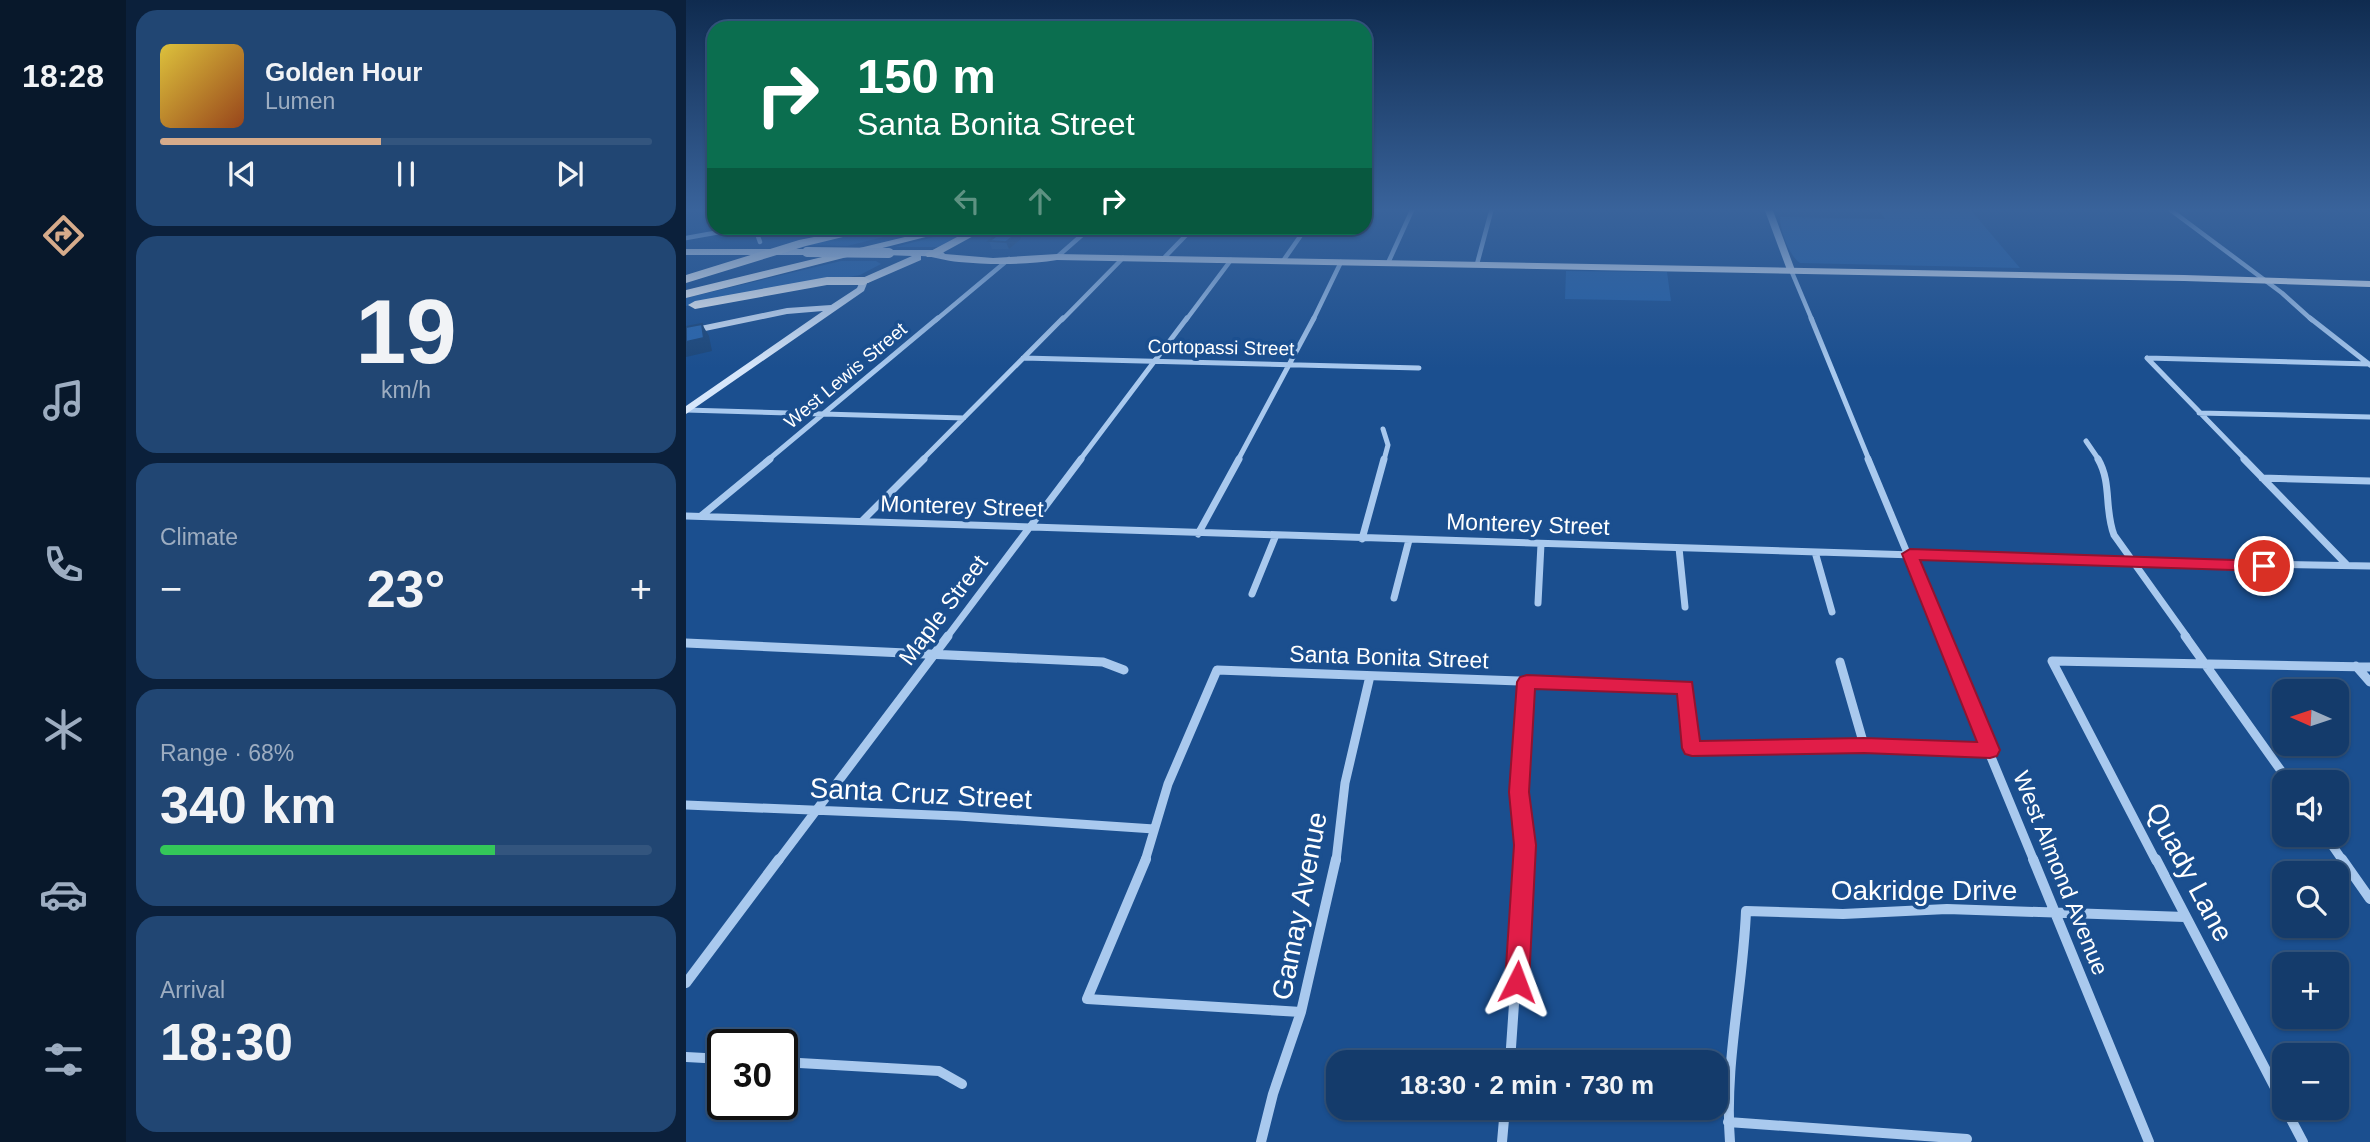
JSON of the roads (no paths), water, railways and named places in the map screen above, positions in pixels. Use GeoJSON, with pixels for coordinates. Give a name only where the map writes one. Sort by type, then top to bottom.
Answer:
{"type":"FeatureCollection","features":[{"type":"Feature","properties":{"kind":"highway"},"geometry":{"type":"LineString","coordinates":[[686,279],[744,261]]}},
{"type":"Feature","properties":{"kind":"highway"},"geometry":{"type":"LineString","coordinates":[[686,288],[797,261]]}},
{"type":"Feature","properties":{"kind":"highway"},"geometry":{"type":"LineString","coordinates":[[686,294],[819,261]]}},
{"type":"Feature","properties":{"kind":"highway"},"geometry":{"type":"LineString","coordinates":[[686,307],[827,281],[864,281]]}},
{"type":"Feature","properties":{"kind":"main road"},"geometry":{"type":"LineString","coordinates":[[889,269],[896,261]]}},
{"type":"Feature","properties":{"kind":"main road"},"geometry":{"type":"LineString","coordinates":[[686,407],[820,308],[864,281],[911,261]]}},
{"type":"Feature","properties":{"kind":"main road"},"geometry":{"type":"LineString","coordinates":[[1300,261],[2265,280],[2370,285]]}},
{"type":"Feature","properties":{"kind":"main road"},"geometry":{"type":"LineString","coordinates":[[1788,261],[1791,270]]}},
{"type":"Feature","properties":{"kind":"main road"},"geometry":{"type":"LineString","coordinates":[[2265,280],[2370,279]]}},
{"type":"Feature","properties":{"kind":"main road"},"geometry":{"type":"LineString","coordinates":[[686,407],[861,289],[864,281]]}},
{"type":"Feature","properties":{"kind":"main road"},"geometry":{"type":"LineString","coordinates":[[686,332],[770,314],[833,308]]}},
{"type":"Feature","properties":{"kind":"street","name":"West Lewis Street"},"geometry":{"type":"LineString","coordinates":[[701,516],[1007,261]]}},
{"type":"Feature","properties":{"kind":"street"},"geometry":{"type":"LineString","coordinates":[[862,521],[1120,261]]}},
{"type":"Feature","properties":{"kind":"street","name":"Maple Street"},"geometry":{"type":"LineString","coordinates":[[686,983],[1230,261]]}},
{"type":"Feature","properties":{"kind":"street"},"geometry":{"type":"LineString","coordinates":[[2240,261],[2326,332],[2370,364]]}},
{"type":"Feature","properties":{"kind":"street"},"geometry":{"type":"LineString","coordinates":[[1198,534],[1290,364],[1341,262]]}},
{"type":"Feature","properties":{"kind":"street","name":"West Almond Avenue"},"geometry":{"type":"LineString","coordinates":[[1791,270],[1910,554],[2149,1142]]}},
{"type":"Feature","properties":{"kind":"street","name":"Cortopassi Street"},"geometry":{"type":"LineString","coordinates":[[1023,358],[1419,368]]}},
{"type":"Feature","properties":{"kind":"street"},"geometry":{"type":"LineString","coordinates":[[2347,565],[2147,358],[2370,364]]}},
{"type":"Feature","properties":{"kind":"street"},"geometry":{"type":"LineString","coordinates":[[686,407],[964,418]]}},
{"type":"Feature","properties":{"kind":"street"},"geometry":{"type":"LineString","coordinates":[[2199,413],[2370,417]]}},
{"type":"Feature","properties":{"kind":"street"},"geometry":{"type":"LineString","coordinates":[[1362,539],[1388,445],[1383,429]]}},
{"type":"Feature","properties":{"kind":"street"},"geometry":{"type":"LineString","coordinates":[[2086,441],[2105,471],[2109,523],[2133,562],[2281,770]]}},
{"type":"Feature","properties":{"kind":"street"},"geometry":{"type":"LineString","coordinates":[[2262,478],[2370,481]]}},
{"type":"Feature","properties":{"kind":"street","name":"Monterey Street"},"geometry":{"type":"LineString","coordinates":[[686,516],[2133,562],[2370,566]]}},
{"type":"Feature","properties":{"kind":"street"},"geometry":{"type":"LineString","coordinates":[[1252,594],[1276,535]]}},
{"type":"Feature","properties":{"kind":"street"},"geometry":{"type":"LineString","coordinates":[[1394,598],[1409,540]]}},
{"type":"Feature","properties":{"kind":"street"},"geometry":{"type":"LineString","coordinates":[[1538,603],[1541,544]]}},
{"type":"Feature","properties":{"kind":"street"},"geometry":{"type":"LineString","coordinates":[[1679,548],[1685,607]]}},
{"type":"Feature","properties":{"kind":"street"},"geometry":{"type":"LineString","coordinates":[[1815,552],[1832,612]]}},
{"type":"Feature","properties":{"kind":"street"},"geometry":{"type":"LineString","coordinates":[[686,643],[1103,662],[1124,670]]}},
{"type":"Feature","properties":{"kind":"street","name":"Quady Lane"},"geometry":{"type":"LineString","coordinates":[[2207,665],[2052,661],[2272,1084]]}},
{"type":"Feature","properties":{"kind":"street"},"geometry":{"type":"LineString","coordinates":[[1840,662],[1864,745],[1990,750]]}},
{"type":"Feature","properties":{"kind":"street"},"geometry":{"type":"LineString","coordinates":[[2207,665],[2370,667]]}},
{"type":"Feature","properties":{"kind":"street"},"geometry":{"type":"LineString","coordinates":[[2356,666],[2370,682]]}},
{"type":"Feature","properties":{"kind":"street","name":"Santa Bonita Street"},"geometry":{"type":"LineString","coordinates":[[1154,829],[1168,784],[1217,670],[1685,687],[1692,748],[1864,745]]}},
{"type":"Feature","properties":{"kind":"street","name":"Gamay Avenue"},"geometry":{"type":"LineString","coordinates":[[1261,1142],[1273,1094],[1301,1012],[1337,856],[1345,783],[1370,676]]}},
{"type":"Feature","properties":{"kind":"street"},"geometry":{"type":"LineString","coordinates":[[1511,1050],[1525,845],[1519,792],[1527,682]]}},
{"type":"Feature","properties":{"kind":"street","name":"Santa Cruz Street"},"geometry":{"type":"LineString","coordinates":[[686,805],[1154,829]]}},
{"type":"Feature","properties":{"kind":"street"},"geometry":{"type":"LineString","coordinates":[[1154,829],[1144,865],[1087,999],[1301,1012]]}},
{"type":"Feature","properties":{"kind":"street"},"geometry":{"type":"LineString","coordinates":[[2333,847],[2370,899]]}},
{"type":"Feature","properties":{"kind":"street","name":"Oakridge Drive"},"geometry":{"type":"LineString","coordinates":[[1728,1122],[1746,911],[1843,914],[1947,909],[2185,916]]}},
{"type":"Feature","properties":{"kind":"street"},"geometry":{"type":"LineString","coordinates":[[686,1057],[707,1058]]}},
{"type":"Feature","properties":{"kind":"street"},"geometry":{"type":"LineString","coordinates":[[798,1063],[939,1071],[962,1084]]}},
{"type":"Feature","properties":{"kind":"street"},"geometry":{"type":"LineString","coordinates":[[1502,1142],[1503,1120]]}},
{"type":"Feature","properties":{"kind":"street","name":"Quady Lane"},"geometry":{"type":"LineString","coordinates":[[2291,1120],[2303,1142]]}},
{"type":"Feature","properties":{"kind":"street"},"geometry":{"type":"LineString","coordinates":[[1730,1142],[1728,1122],[1966,1139]]}}]}
